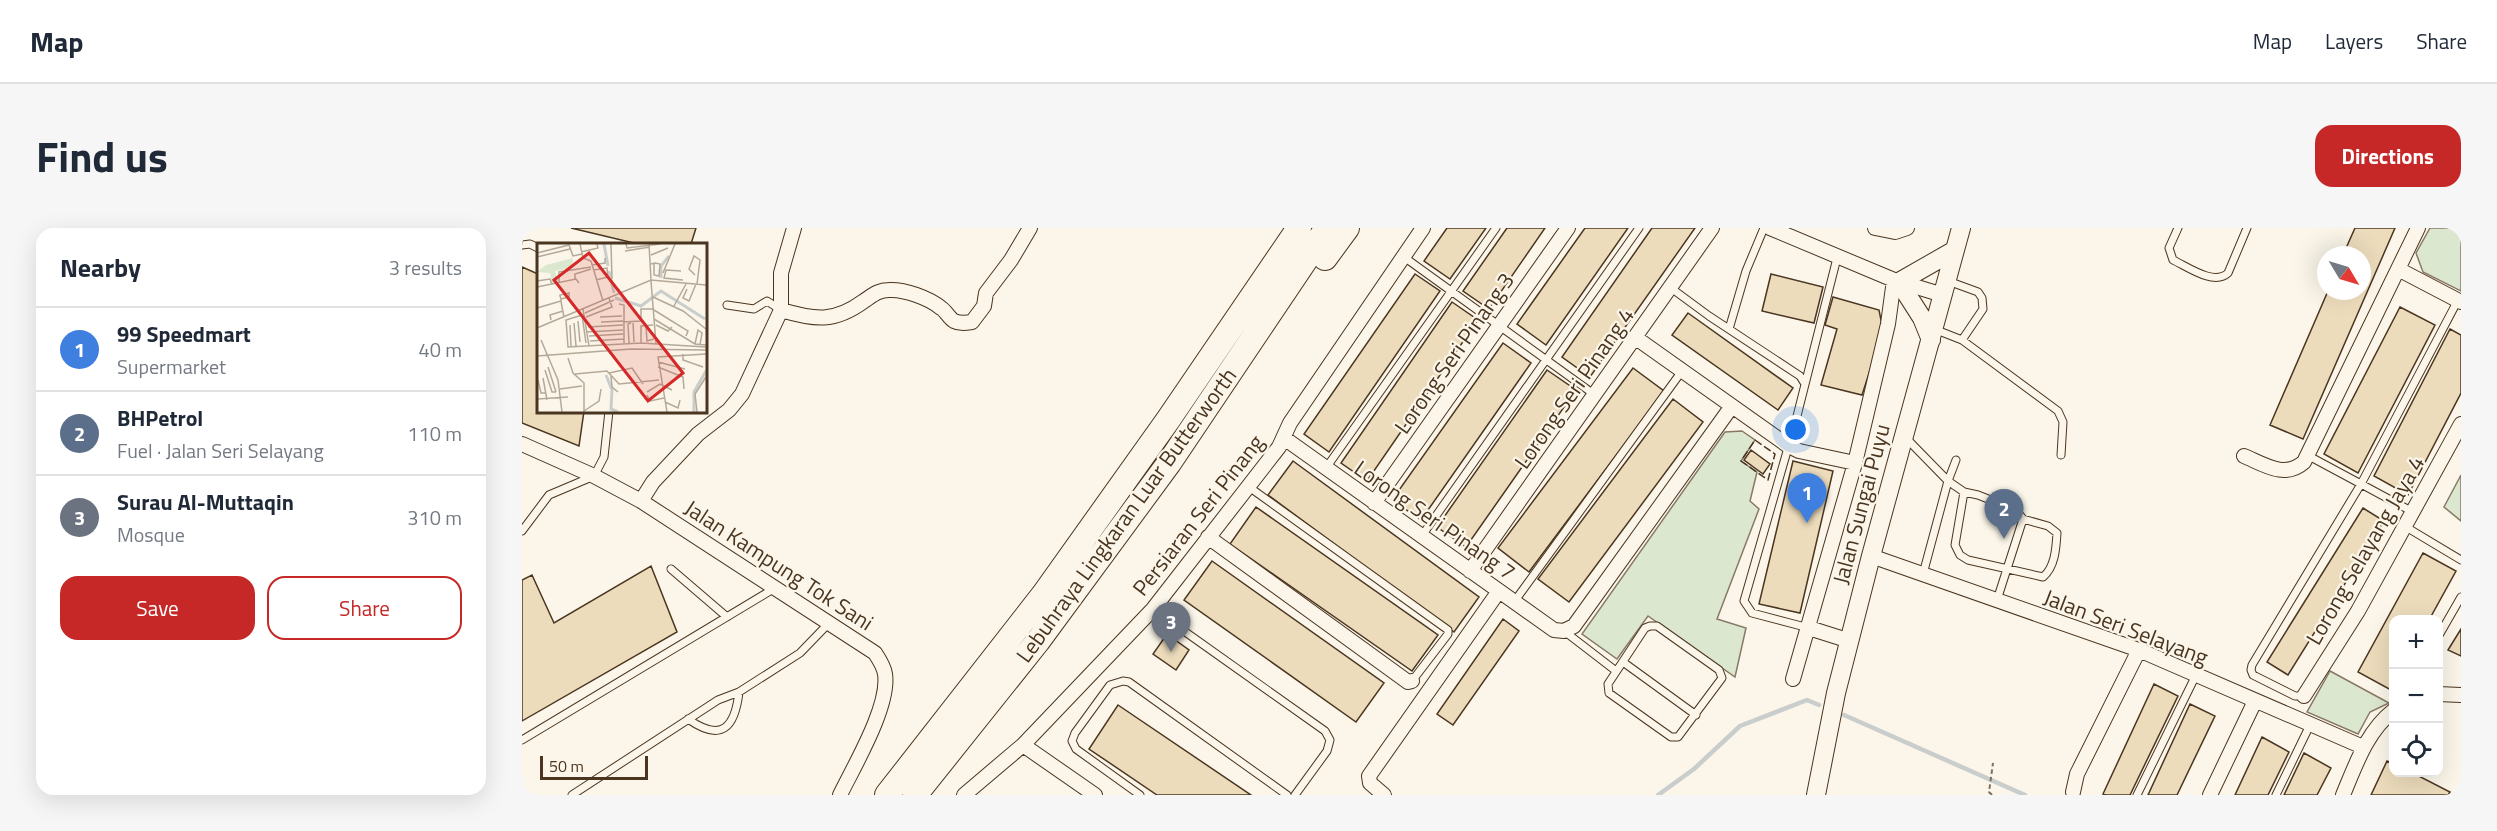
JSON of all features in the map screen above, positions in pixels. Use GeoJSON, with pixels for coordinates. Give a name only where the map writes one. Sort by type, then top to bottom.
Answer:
{"type":"FeatureCollection","features":[{"type":"Feature","properties":{"kind":"highway"},"geometry":{"type":"LineString","coordinates":[[1222,362],[1243,289],[1281,228]]}},
{"type":"Feature","properties":{"kind":"highway","name":"Lebuhraya Lingkaran Luar Butterworth"},"geometry":{"type":"LineString","coordinates":[[915,795],[1038,641],[1169,463],[1222,362],[1299,228]]}},
{"type":"Feature","properties":{"kind":"highway","name":"Lebuhraya Lingkaran Luar Butterworth"},"geometry":{"type":"LineString","coordinates":[[887,795],[1327,228]]}},
{"type":"Feature","properties":{"kind":"highway"},"geometry":{"type":"LineString","coordinates":[[1222,362],[1288,309],[1347,228]]}},
{"type":"Feature","properties":{"kind":"main road","name":"Jalan Sungai Puyu"},"geometry":{"type":"LineString","coordinates":[[1816,795],[1836,693],[1871,556],[1961,228]]}},
{"type":"Feature","properties":{"kind":"main road"},"geometry":{"type":"LineString","coordinates":[[1933,334],[1897,281],[1955,250]]}},
{"type":"Feature","properties":{"kind":"street"},"geometry":{"type":"LineString","coordinates":[[641,501],[653,482],[675,458],[698,434],[729,410],[742,394],[781,310],[781,273],[794,228]]}},
{"type":"Feature","properties":{"kind":"street"},"geometry":{"type":"LineString","coordinates":[[781,310],[811,319],[830,317],[864,302],[875,292],[891,289],[922,297],[940,307],[954,321],[963,324],[972,322],[984,306],[986,293],[1011,260],[1030,228]]}},
{"type":"Feature","properties":{"kind":"street","name":"Persiaran Seri Pinang"},"geometry":{"type":"LineString","coordinates":[[964,795],[1023,745],[1153,609],[1249,487],[1284,438],[1290,423],[1423,228]]}},
{"type":"Feature","properties":{"kind":"street","name":"Lorong Seri Pinang 3"},"geometry":{"type":"LineString","coordinates":[[1374,502],[1568,228]]}},
{"type":"Feature","properties":{"kind":"street","name":"Lorong Seri Pinang 4"},"geometry":{"type":"LineString","coordinates":[[1470,571],[1712,228]]}},
{"type":"Feature","properties":{"kind":"street"},"geometry":{"type":"LineString","coordinates":[[1770,228],[1837,258],[1897,281],[1945,288]]}},
{"type":"Feature","properties":{"kind":"street"},"geometry":{"type":"LineString","coordinates":[[1875,228],[1895,232],[1906,228]]}},
{"type":"Feature","properties":{"kind":"street"},"geometry":{"type":"LineString","coordinates":[[2244,456],[2282,472],[2295,470],[2307,456],[2418,228]]}},
{"type":"Feature","properties":{"kind":"street"},"geometry":{"type":"LineString","coordinates":[[2398,268],[2460,301]]}},
{"type":"Feature","properties":{"kind":"street"},"geometry":{"type":"LineString","coordinates":[[1792,679],[1809,628],[1855,463],[1897,281]]}},
{"type":"Feature","properties":{"kind":"street"},"geometry":{"type":"LineString","coordinates":[[1636,338],[1787,445],[1798,451],[1855,463]]}},
{"type":"Feature","properties":{"kind":"street"},"geometry":{"type":"LineString","coordinates":[[1564,631],[1574,626],[1732,406]]}},
{"type":"Feature","properties":{"kind":"street","name":"Lorong Selayang Jaya 4"},"geometry":{"type":"LineString","coordinates":[[2304,696],[2358,611],[2461,424]]}},
{"type":"Feature","properties":{"kind":"street","name":"Lorong Seri Pinang 7"},"geometry":{"type":"LineString","coordinates":[[1284,438],[1554,630],[1564,631]]}},
{"type":"Feature","properties":{"kind":"street","name":"Jalan Kampung Tok Sani"},"geometry":{"type":"LineString","coordinates":[[522,444],[594,476],[641,501],[875,653],[885,672],[885,691],[867,742],[840,795]]}},
{"type":"Feature","properties":{"kind":"street"},"geometry":{"type":"LineString","coordinates":[[1208,537],[1408,682],[1412,681]]}},
{"type":"Feature","properties":{"kind":"street","name":"Jalan Seri Selayang"},"geometry":{"type":"LineString","coordinates":[[1871,556],[2139,650],[2363,747]]}},
{"type":"Feature","properties":{"kind":"street"},"geometry":{"type":"LineString","coordinates":[[1384,795],[1370,783],[1370,776],[1499,591]]}},
{"type":"Feature","properties":{"kind":"street"},"geometry":{"type":"LineString","coordinates":[[1809,628],[1850,641]]}},
{"type":"Feature","properties":{"kind":"street"},"geometry":{"type":"LineString","coordinates":[[2074,794],[2077,774],[2139,650]]}},
{"type":"Feature","properties":{"kind":"street"},"geometry":{"type":"LineString","coordinates":[[2443,694],[2461,695]]}},
{"type":"Feature","properties":{"kind":"street"},"geometry":{"type":"LineString","coordinates":[[2210,795],[2255,701]]}},
{"type":"Feature","properties":{"kind":"street"},"geometry":{"type":"LineString","coordinates":[[2343,795],[2363,747],[2384,717],[2389,714]]}},
{"type":"Feature","properties":{"kind":"street"},"geometry":{"type":"LineString","coordinates":[[1023,745],[1095,795]]}},
{"type":"Feature","properties":{"kind":"lane"},"geometry":{"type":"LineString","coordinates":[[1326,468],[1496,228]]}},
{"type":"Feature","properties":{"kind":"lane"},"geometry":{"type":"LineString","coordinates":[[1421,537],[1639,228]]}},
{"type":"Feature","properties":{"kind":"lane"},"geometry":{"type":"LineString","coordinates":[[1729,329],[1746,272],[1764,228]]}},
{"type":"Feature","properties":{"kind":"lane"},"geometry":{"type":"LineString","coordinates":[[2178,228],[2169,248],[2173,260],[2213,279],[2223,278],[2228,273],[2247,228]]}},
{"type":"Feature","properties":{"kind":"lane"},"geometry":{"type":"LineString","coordinates":[[522,244],[530,244],[537,248]]}},
{"type":"Feature","properties":{"kind":"lane"},"geometry":{"type":"LineString","coordinates":[[1404,257],[1595,395]]}},
{"type":"Feature","properties":{"kind":"lane"},"geometry":{"type":"LineString","coordinates":[[1809,628],[1752,613],[1744,601],[1805,384],[1837,258]]}},
{"type":"Feature","properties":{"kind":"lane"},"geometry":{"type":"LineString","coordinates":[[1671,288],[1800,376],[1805,384]]}},
{"type":"Feature","properties":{"kind":"lane"},"geometry":{"type":"LineString","coordinates":[[1945,288],[1978,292],[1983,298],[1983,309],[1962,340]]}},
{"type":"Feature","properties":{"kind":"lane"},"geometry":{"type":"LineString","coordinates":[[726,305],[754,309],[766,301],[781,310]]}},
{"type":"Feature","properties":{"kind":"lane"},"geometry":{"type":"LineString","coordinates":[[2304,696],[2295,696],[2253,675],[2252,665],[2361,484],[2460,301]]}},
{"type":"Feature","properties":{"kind":"lane"},"geometry":{"type":"LineString","coordinates":[[1933,334],[1962,340],[2058,411],[2063,422],[2061,455]]}},
{"type":"Feature","properties":{"kind":"lane"},"geometry":{"type":"LineString","coordinates":[[1514,602],[1682,371]]}},
{"type":"Feature","properties":{"kind":"lane"},"geometry":{"type":"LineString","coordinates":[[522,531],[549,495],[594,476],[604,457],[609,412]]}},
{"type":"Feature","properties":{"kind":"lane"},"geometry":{"type":"LineString","coordinates":[[1904,437],[1948,480],[1964,492],[2016,510],[2023,519],[2048,526],[2057,533],[2050,571],[2043,577],[1968,560],[1960,555],[1955,545],[1964,492]]}},
{"type":"Feature","properties":{"kind":"lane"},"geometry":{"type":"LineString","coordinates":[[2307,456],[2414,513]]}},
{"type":"Feature","properties":{"kind":"lane"},"geometry":{"type":"LineString","coordinates":[[1923,574],[1948,480],[1956,460]]}},
{"type":"Feature","properties":{"kind":"lane"},"geometry":{"type":"LineString","coordinates":[[1249,487],[1448,630],[1448,634],[1412,681]]}},
{"type":"Feature","properties":{"kind":"lane"},"geometry":{"type":"LineString","coordinates":[[1997,600],[2023,519]]}},
{"type":"Feature","properties":{"kind":"lane"},"geometry":{"type":"LineString","coordinates":[[2406,527],[2461,560]]}},
{"type":"Feature","properties":{"kind":"lane"},"geometry":{"type":"LineString","coordinates":[[671,569],[727,617]]}},
{"type":"Feature","properties":{"kind":"lane"},"geometry":{"type":"LineString","coordinates":[[522,740],[775,588]]}},
{"type":"Feature","properties":{"kind":"lane"},"geometry":{"type":"LineString","coordinates":[[2443,631],[2461,597]]}},
{"type":"Feature","properties":{"kind":"lane"},"geometry":{"type":"LineString","coordinates":[[1153,609],[1325,731],[1330,740],[1327,751],[1295,795]]}},
{"type":"Feature","properties":{"kind":"lane"},"geometry":{"type":"LineString","coordinates":[[572,795],[718,700],[739,692],[800,653],[829,623]]}},
{"type":"Feature","properties":{"kind":"lane"},"geometry":{"type":"LineString","coordinates":[[1657,626],[1719,670],[1722,678],[1678,737],[1671,737],[1609,693],[1608,684],[1616,670],[1645,628],[1657,626]]}},
{"type":"Feature","properties":{"kind":"lane"},"geometry":{"type":"LineString","coordinates":[[1564,631],[1616,670]]}},
{"type":"Feature","properties":{"kind":"lane"},"geometry":{"type":"LineString","coordinates":[[1623,662],[1696,714]]}},
{"type":"Feature","properties":{"kind":"lane"},"geometry":{"type":"LineString","coordinates":[[2137,795],[2196,675]]}},
{"type":"Feature","properties":{"kind":"lane"},"geometry":{"type":"LineString","coordinates":[[1140,795],[1076,749],[1072,741],[1075,733],[1110,685],[1115,682],[1129,682],[1287,795]]}},
{"type":"Feature","properties":{"kind":"lane"},"geometry":{"type":"LineString","coordinates":[[688,719],[702,729],[715,731],[724,727],[736,713],[739,692]]}},
{"type":"Feature","properties":{"kind":"lane"},"geometry":{"type":"LineString","coordinates":[[2276,795],[2310,725]]}},
{"type":"Feature","properties":{"kind":"path"},"geometry":{"type":"LineString","coordinates":[[1990,794],[1993,763]]}},
{"type":"Feature","properties":{"kind":"green space"},"geometry":{"type":"Polygon","coordinates":[[[2430,228],[2461,228],[2461,291],[2423,272],[2416,253],[2430,228]]]}},
{"type":"Feature","properties":{"kind":"green space"},"geometry":{"type":"Polygon","coordinates":[[[1742,431],[1755,440],[1741,461],[1757,472],[1750,501],[1759,509],[1717,619],[1746,628],[1735,677],[1648,616],[1617,659],[1582,634],[1725,432],[1742,431]]]}},
{"type":"Feature","properties":{"kind":"green space"},"geometry":{"type":"Polygon","coordinates":[[[2461,475],[2461,521],[2444,507],[2461,475]]]}},
{"type":"Feature","properties":{"kind":"green space"},"geometry":{"type":"Polygon","coordinates":[[[2330,671],[2389,703],[2370,712],[2358,734],[2307,712],[2330,671]]]}},
{"type":"Feature","properties":{"kind":"building"},"geometry":{"type":"Polygon","coordinates":[[[571,228],[696,228],[691,243],[634,243],[571,228]]]}},
{"type":"Feature","properties":{"kind":"building"},"geometry":{"type":"Polygon","coordinates":[[[1447,228],[1486,228],[1450,279],[1424,261],[1447,228]]]}},
{"type":"Feature","properties":{"kind":"building"},"geometry":{"type":"Polygon","coordinates":[[[1507,228],[1545,228],[1489,309],[1463,291],[1507,228]]]}},
{"type":"Feature","properties":{"kind":"building"},"geometry":{"type":"Polygon","coordinates":[[[1585,228],[1628,228],[1546,345],[1517,324],[1585,228]]]}},
{"type":"Feature","properties":{"kind":"building"},"geometry":{"type":"Polygon","coordinates":[[[1652,228],[1695,228],[1590,377],[1562,357],[1652,228]]]}},
{"type":"Feature","properties":{"kind":"building"},"geometry":{"type":"Polygon","coordinates":[[[2355,228],[2395,228],[2371,283],[2371,246],[2347,246],[2355,228]]]}},
{"type":"Feature","properties":{"kind":"building"},"geometry":{"type":"Polygon","coordinates":[[[522,267],[537,274],[537,412],[584,412],[579,446],[522,423],[522,267]]]}},
{"type":"Feature","properties":{"kind":"building"},"geometry":{"type":"Polygon","coordinates":[[[1415,274],[1440,291],[1329,452],[1304,434],[1415,274]]]}},
{"type":"Feature","properties":{"kind":"building"},"geometry":{"type":"Polygon","coordinates":[[[1771,274],[1823,287],[1814,323],[1762,311],[1771,274]]]}},
{"type":"Feature","properties":{"kind":"building"},"geometry":{"type":"Polygon","coordinates":[[[1833,297],[1879,310],[1883,330],[1862,395],[1821,385],[1837,329],[1825,325],[1833,297]]]}},
{"type":"Feature","properties":{"kind":"building"},"geometry":{"type":"Polygon","coordinates":[[[2324,300],[2364,300],[2303,439],[2270,425],[2324,300]]]}},
{"type":"Feature","properties":{"kind":"building"},"geometry":{"type":"Polygon","coordinates":[[[1452,302],[1478,320],[1367,481],[1341,463],[1452,302]]]}},
{"type":"Feature","properties":{"kind":"building"},"geometry":{"type":"Polygon","coordinates":[[[2400,307],[2435,325],[2358,473],[2324,454],[2400,307]]]}},
{"type":"Feature","properties":{"kind":"building"},"geometry":{"type":"Polygon","coordinates":[[[1688,313],[1793,388],[1778,410],[1672,335],[1688,313]]]}},
{"type":"Feature","properties":{"kind":"building"},"geometry":{"type":"Polygon","coordinates":[[[2450,329],[2461,335],[2461,393],[2408,495],[2374,476],[2450,329]]]}},
{"type":"Feature","properties":{"kind":"building"},"geometry":{"type":"Polygon","coordinates":[[[1503,343],[1531,363],[1421,520],[1392,500],[1503,343]]]}},
{"type":"Feature","properties":{"kind":"building"},"geometry":{"type":"Polygon","coordinates":[[[1633,368],[1664,391],[1529,572],[1498,548],[1633,368]]]}},
{"type":"Feature","properties":{"kind":"building"},"geometry":{"type":"Polygon","coordinates":[[[1547,370],[1576,390],[1466,547],[1437,527],[1547,370]]]}},
{"type":"Feature","properties":{"kind":"building"},"geometry":{"type":"Polygon","coordinates":[[[1673,399],[1703,422],[1569,602],[1538,579],[1673,399]]]}},
{"type":"Feature","properties":{"kind":"building"},"geometry":{"type":"Polygon","coordinates":[[[1751,450],[1770,464],[1763,474],[1744,460],[1751,450]]]}},
{"type":"Feature","properties":{"kind":"building"},"geometry":{"type":"Polygon","coordinates":[[[1293,461],[1479,597],[1454,632],[1268,495],[1293,461]]]}},
{"type":"Feature","properties":{"kind":"building"},"geometry":{"type":"Polygon","coordinates":[[[1793,461],[1833,471],[1800,613],[1759,604],[1793,461]]]}},
{"type":"Feature","properties":{"kind":"building"},"geometry":{"type":"Polygon","coordinates":[[[1256,507],[1438,635],[1412,671],[1230,544],[1256,507]]]}},
{"type":"Feature","properties":{"kind":"building"},"geometry":{"type":"Polygon","coordinates":[[[2363,508],[2384,521],[2288,675],[2267,662],[2363,508]]]}},
{"type":"Feature","properties":{"kind":"building"},"geometry":{"type":"Polygon","coordinates":[[[2423,553],[2456,571],[2432,615],[2389,615],[2423,553]]]}},
{"type":"Feature","properties":{"kind":"building"},"geometry":{"type":"Polygon","coordinates":[[[1212,561],[1384,683],[1356,722],[1184,600],[1212,561]]]}},
{"type":"Feature","properties":{"kind":"building"},"geometry":{"type":"Polygon","coordinates":[[[651,566],[677,632],[522,721],[522,580],[532,575],[554,623],[651,566]]]}},
{"type":"Feature","properties":{"kind":"building"},"geometry":{"type":"Polygon","coordinates":[[[2389,615],[2389,689],[2358,672],[2389,615]]]}},
{"type":"Feature","properties":{"kind":"building"},"geometry":{"type":"Polygon","coordinates":[[[1503,619],[1519,631],[1453,725],[1437,714],[1503,619]]]}},
{"type":"Feature","properties":{"kind":"building"},"geometry":{"type":"Polygon","coordinates":[[[2461,629],[2461,656],[2448,650],[2461,629]]]}},
{"type":"Feature","properties":{"kind":"building"},"geometry":{"type":"Polygon","coordinates":[[[1167,634],[1189,650],[1176,670],[1153,654],[1167,634]]]}},
{"type":"Feature","properties":{"kind":"building"},"geometry":{"type":"Polygon","coordinates":[[[2154,684],[2178,696],[2130,795],[2103,794],[2154,684]]]}},
{"type":"Feature","properties":{"kind":"building"},"geometry":{"type":"Polygon","coordinates":[[[2190,704],[2215,716],[2177,795],[2148,795],[2190,704]]]}},
{"type":"Feature","properties":{"kind":"building"},"geometry":{"type":"Polygon","coordinates":[[[1118,705],[1251,795],[1157,795],[1089,749],[1118,705]]]}},
{"type":"Feature","properties":{"kind":"building"},"geometry":{"type":"Polygon","coordinates":[[[2262,737],[2289,752],[2268,795],[2235,795],[2262,737]]]}},
{"type":"Feature","properties":{"kind":"building"},"geometry":{"type":"Polygon","coordinates":[[[2304,753],[2331,768],[2317,795],[2284,795],[2304,753]]]}},
{"type":"Feature","properties":{"kind":"building"},"geometry":{"type":"Polygon","coordinates":[[[2387,761],[2389,762],[2389,777],[2421,777],[2450,792],[2448,795],[2371,795],[2387,761]]]}},
{"type":"Feature","properties":{"kind":"waterway"},"geometry":{"type":"LineString","coordinates":[[1658,795],[1694,769],[1740,726],[1807,700],[1819,705]]}},
{"type":"Feature","properties":{"kind":"waterway"},"geometry":{"type":"LineString","coordinates":[[1844,715],[2025,795]]}},
{"type":"Feature","properties":{"kind":"fence"},"geometry":{"type":"LineString","coordinates":[[1755,440],[1775,454],[1768,480],[1741,461],[1755,440]]}},
{"type":"Feature","properties":{"kind":"place","name":"99 Speedmart"},"geometry":{"type":"Point","coordinates":[1807,523]}},
{"type":"Feature","properties":{"kind":"place","name":"BHPetrol"},"geometry":{"type":"Point","coordinates":[2004,539]}},
{"type":"Feature","properties":{"kind":"place","name":"Surau Al-Muttaqin"},"geometry":{"type":"Point","coordinates":[1171,652]}}]}
